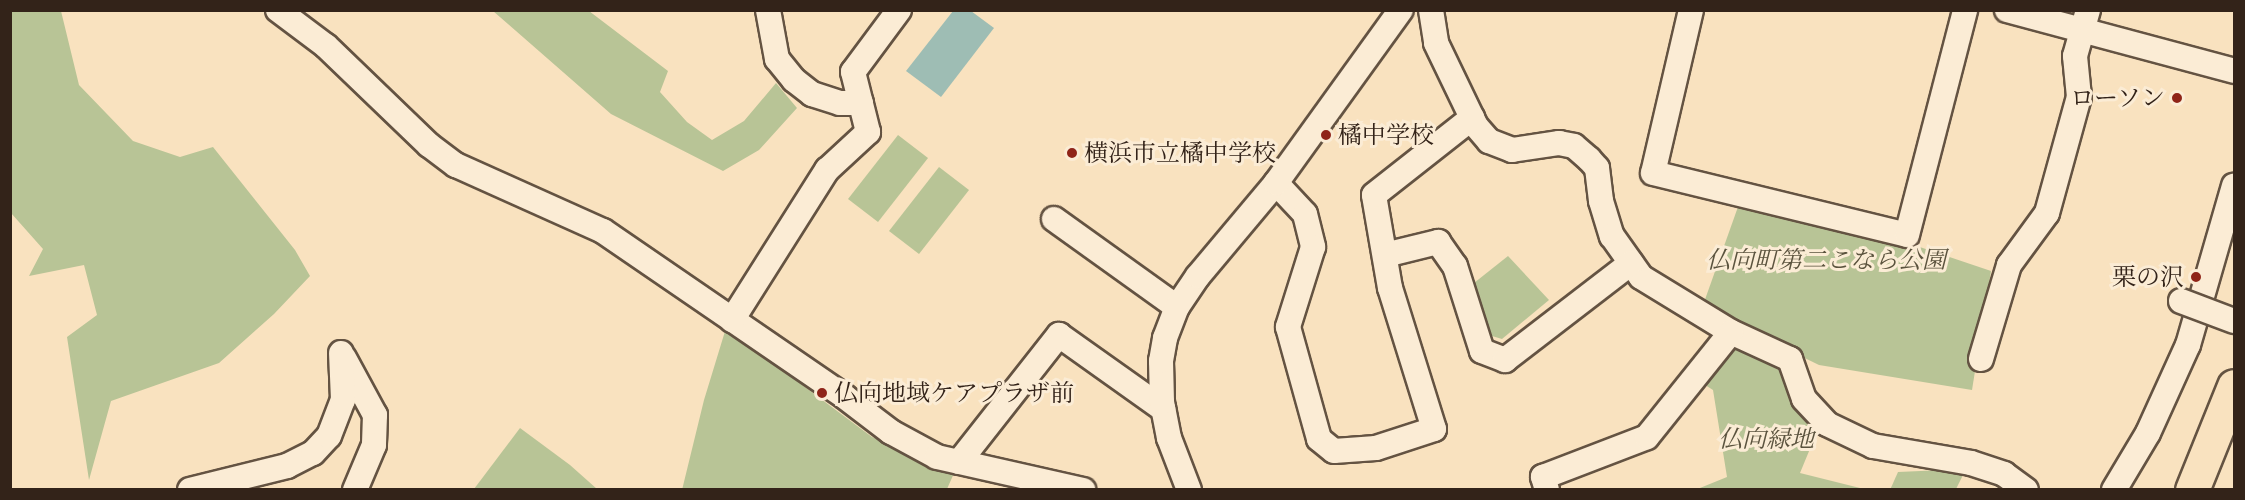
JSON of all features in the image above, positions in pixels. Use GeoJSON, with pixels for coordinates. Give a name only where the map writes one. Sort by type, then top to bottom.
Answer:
{"type":"FeatureCollection","features":[{"type":"Feature","properties":{"kind":"highway"},"geometry":{"type":"LineString","coordinates":[[2194,481],[2235,386]]}},
{"type":"Feature","properties":{"kind":"street"},"geometry":{"type":"LineString","coordinates":[[278,10],[326,46],[429,145],[456,165],[603,231],[845,397],[891,432],[937,457],[1083,489]]}},
{"type":"Feature","properties":{"kind":"street"},"geometry":{"type":"LineString","coordinates":[[768,10],[777,59],[794,80],[812,94],[840,103],[861,103]]}},
{"type":"Feature","properties":{"kind":"street"},"geometry":{"type":"LineString","coordinates":[[732,320],[827,170],[868,132],[853,72],[899,10]]}},
{"type":"Feature","properties":{"kind":"street"},"geometry":{"type":"LineString","coordinates":[[1190,489],[1169,438],[1163,409],[1161,361],[1165,338],[1177,307],[1198,276],[1276,183],[1401,10]]}},
{"type":"Feature","properties":{"kind":"street"},"geometry":{"type":"LineString","coordinates":[[1431,10],[1436,43],[1472,118],[1489,141],[1512,150],[1559,143],[1574,146],[1589,159],[1597,168],[1601,201],[1612,236],[1641,277],[1731,332],[1790,359],[1804,399],[1827,424],[1873,446],[1971,463],[2004,474],[2026,489]]}},
{"type":"Feature","properties":{"kind":"street"},"geometry":{"type":"LineString","coordinates":[[1691,10],[1653,173],[1907,235],[1965,10]]}},
{"type":"Feature","properties":{"kind":"street"},"geometry":{"type":"LineString","coordinates":[[2007,10],[2085,21],[2235,71]]}},
{"type":"Feature","properties":{"kind":"street"},"geometry":{"type":"LineString","coordinates":[[1981,359],[2009,266],[2047,213],[2079,97],[2074,56],[2085,21]]}},
{"type":"Feature","properties":{"kind":"street"},"geometry":{"type":"LineString","coordinates":[[1276,183],[1305,213],[1313,247],[1288,327],[1319,439],[1334,451],[1376,448],[1434,429],[1390,288],[1374,195],[1472,118]]}},
{"type":"Feature","properties":{"kind":"street"},"geometry":{"type":"LineString","coordinates":[[2114,489],[2148,433],[2188,345],[2235,186]]}},
{"type":"Feature","properties":{"kind":"street"},"geometry":{"type":"LineString","coordinates":[[1054,219],[1177,307]]}},
{"type":"Feature","properties":{"kind":"street"},"geometry":{"type":"LineString","coordinates":[[1385,255],[1438,242],[1455,266],[1482,351],[1505,360],[1630,263]]}},
{"type":"Feature","properties":{"kind":"street"},"geometry":{"type":"LineString","coordinates":[[2181,301],[2235,321]]}},
{"type":"Feature","properties":{"kind":"street"},"geometry":{"type":"LineString","coordinates":[[1547,489],[1543,477],[1647,436],[1731,332]]}},
{"type":"Feature","properties":{"kind":"street"},"geometry":{"type":"LineString","coordinates":[[959,462],[1059,334],[1163,409]]}},
{"type":"Feature","properties":{"kind":"street"},"geometry":{"type":"LineString","coordinates":[[190,489],[287,466],[313,453],[329,436],[344,400],[341,353],[375,415],[374,445],[355,489]]}},
{"type":"Feature","properties":{"kind":"green space"},"geometry":{"type":"Polygon","coordinates":[[[11,10],[61,11],[79,85],[133,141],[180,157],[213,147],[295,250],[310,276],[274,314],[219,363],[111,401],[89,480],[67,337],[97,315],[84,265],[29,276],[43,249],[11,213],[11,10]]]}},
{"type":"Feature","properties":{"kind":"green space"},"geometry":{"type":"Polygon","coordinates":[[[493,11],[589,11],[668,71],[660,92],[687,122],[712,140],[744,121],[776,83],[797,108],[759,150],[723,171],[611,114],[493,11]]]}},
{"type":"Feature","properties":{"kind":"green space"},"geometry":{"type":"Polygon","coordinates":[[[898,135],[928,158],[878,222],[848,199],[898,135]]]}},
{"type":"Feature","properties":{"kind":"green space"},"geometry":{"type":"Polygon","coordinates":[[[939,167],[969,190],[919,254],[889,231],[939,167]]]}},
{"type":"Feature","properties":{"kind":"green space","name":"仏向町第二こなら公園"},"geometry":{"type":"Polygon","coordinates":[[[1739,204],[1896,239],[1991,271],[1972,390],[1819,365],[1702,308],[1739,204]]]}},
{"type":"Feature","properties":{"kind":"green space"},"geometry":{"type":"Polygon","coordinates":[[[1508,256],[1549,300],[1502,339],[1492,336],[1474,283],[1508,256]]]}},
{"type":"Feature","properties":{"kind":"green space"},"geometry":{"type":"Polygon","coordinates":[[[726,328],[872,437],[955,471],[947,489],[682,490],[704,400],[726,328]]]}},
{"type":"Feature","properties":{"kind":"green space","name":"仏向緑地"},"geometry":{"type":"Polygon","coordinates":[[[1729,340],[1781,365],[1819,427],[1800,473],[1864,489],[1695,490],[1727,477],[1713,390],[1702,383],[1729,340]]]}},
{"type":"Feature","properties":{"kind":"green space"},"geometry":{"type":"Polygon","coordinates":[[[520,428],[570,465],[597,489],[474,489],[520,428]]]}},
{"type":"Feature","properties":{"kind":"green space"},"geometry":{"type":"Polygon","coordinates":[[[1966,469],[1956,489],[1890,490],[1898,472],[1966,469]]]}},
{"type":"Feature","properties":{"kind":"water"},"geometry":{"type":"Polygon","coordinates":[[[953,11],[971,11],[994,28],[941,97],[906,71],[953,11]]]}},
{"type":"Feature","properties":{"kind":"place","name":"ローソン"},"geometry":{"type":"Point","coordinates":[2177,98]}},
{"type":"Feature","properties":{"kind":"place","name":"橘中学校"},"geometry":{"type":"Point","coordinates":[1326,135]}},
{"type":"Feature","properties":{"kind":"place","name":"横浜市立橘中学校"},"geometry":{"type":"Point","coordinates":[1072,153]}},
{"type":"Feature","properties":{"kind":"place","name":"栗の沢"},"geometry":{"type":"Point","coordinates":[2196,277]}},
{"type":"Feature","properties":{"kind":"place","name":"仏向地域ケアプラザ前"},"geometry":{"type":"Point","coordinates":[822,393]}}]}
